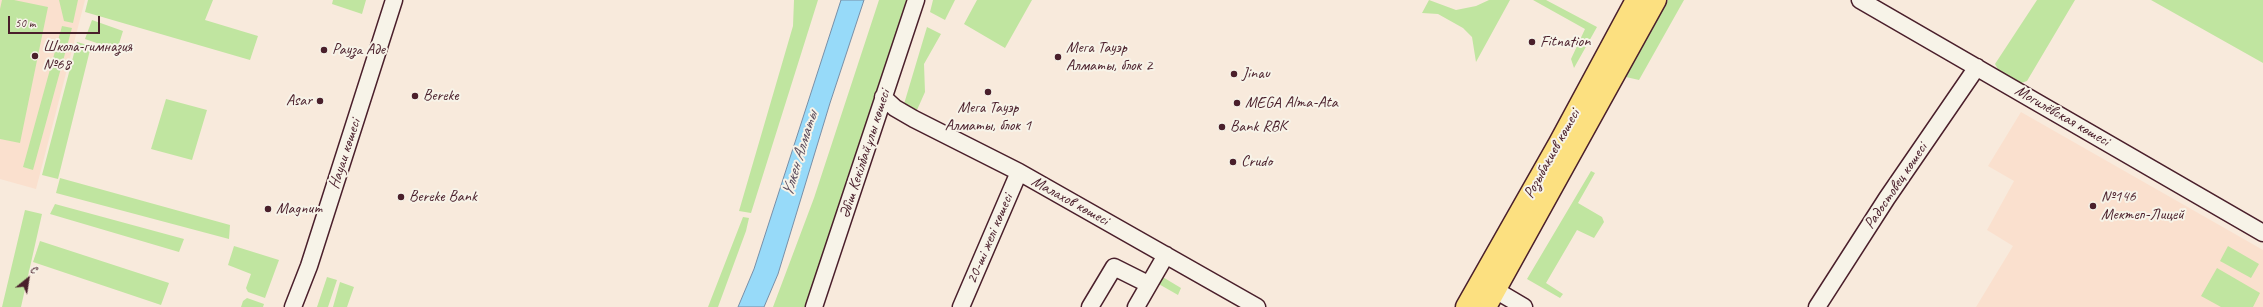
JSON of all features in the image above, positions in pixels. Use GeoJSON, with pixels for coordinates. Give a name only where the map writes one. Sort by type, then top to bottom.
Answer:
{"type":"FeatureCollection","features":[{"type":"Feature","properties":{"kind":"main road","name":"Розыбакиев көшесі"},"geometry":{"type":"LineString","coordinates":[[1477,299],[1636,0]]}},
{"type":"Feature","properties":{"kind":"main road","name":"Розыбакиев көшесі"},"geometry":{"type":"LineString","coordinates":[[1477,299],[1656,0]]}},
{"type":"Feature","properties":{"kind":"street","name":"Науаи көшесі"},"geometry":{"type":"LineString","coordinates":[[293,307],[309,266],[394,0]]}},
{"type":"Feature","properties":{"kind":"street","name":"Әбіш Кекілбайұлы көшесі"},"geometry":{"type":"LineString","coordinates":[[814,307],[916,0]]}},
{"type":"Feature","properties":{"kind":"street","name":"Могилёвская көшесі"},"geometry":{"type":"LineString","coordinates":[[1860,0],[2263,233]]}},
{"type":"Feature","properties":{"kind":"street","name":"Радостовец көшесі"},"geometry":{"type":"LineString","coordinates":[[1816,307],[1887,198],[1977,67]]}},
{"type":"Feature","properties":{"kind":"street","name":"Малахов көшесі"},"geometry":{"type":"LineString","coordinates":[[883,97],[895,108],[914,119],[1019,172],[1257,307]]}},
{"type":"Feature","properties":{"kind":"street","name":"20-ші желі көшесі"},"geometry":{"type":"LineString","coordinates":[[961,307],[1019,172]]}},
{"type":"Feature","properties":{"kind":"street"},"geometry":{"type":"LineString","coordinates":[[1136,307],[1166,255]]}},
{"type":"Feature","properties":{"kind":"street"},"geometry":{"type":"LineString","coordinates":[[1090,307],[1114,267],[1148,284]]}},
{"type":"Feature","properties":{"kind":"street"},"geometry":{"type":"LineString","coordinates":[[1477,299],[1524,307]]}},
{"type":"Feature","properties":{"kind":"shaded area","name":"Школа-гимназия №68"},"geometry":{"type":"Polygon","coordinates":[[[0,0],[85,0],[36,189],[0,179],[0,0]]]}},
{"type":"Feature","properties":{"kind":"shaded area","name":"№146 Мектеп-Лицей"},"geometry":{"type":"Polygon","coordinates":[[[2021,112],[2263,250],[2263,307],[1976,307],[2013,246],[1987,230],[2014,181],[1988,166],[2021,112]]]}},
{"type":"Feature","properties":{"kind":"green space"},"geometry":{"type":"Polygon","coordinates":[[[2,0],[14,0],[48,7],[20,143],[0,139],[0,9],[2,0]]]}},
{"type":"Feature","properties":{"kind":"green space"},"geometry":{"type":"Polygon","coordinates":[[[59,0],[78,0],[73,23],[64,21],[59,0]]]}},
{"type":"Feature","properties":{"kind":"green space"},"geometry":{"type":"Polygon","coordinates":[[[88,0],[213,0],[205,20],[258,36],[250,60],[85,12],[88,0]]]}},
{"type":"Feature","properties":{"kind":"green space"},"geometry":{"type":"Polygon","coordinates":[[[333,0],[366,0],[362,14],[332,4],[333,0]]]}},
{"type":"Feature","properties":{"kind":"green space"},"geometry":{"type":"Polygon","coordinates":[[[794,0],[818,0],[751,213],[739,211],[793,26],[794,0]]]}},
{"type":"Feature","properties":{"kind":"green space"},"geometry":{"type":"Polygon","coordinates":[[[879,0],[908,0],[887,60],[815,285],[805,307],[773,307],[814,198],[879,0]]]}},
{"type":"Feature","properties":{"kind":"green space"},"geometry":{"type":"Polygon","coordinates":[[[933,0],[955,0],[945,20],[930,12],[933,0]]]}},
{"type":"Feature","properties":{"kind":"green space"},"geometry":{"type":"Polygon","coordinates":[[[977,0],[1032,0],[1005,48],[964,24],[977,0]]]}},
{"type":"Feature","properties":{"kind":"green space"},"geometry":{"type":"Polygon","coordinates":[[[1429,0],[1456,10],[1476,6],[1489,0],[1510,0],[1476,62],[1472,37],[1463,28],[1438,14],[1422,13],[1429,0]]]}},
{"type":"Feature","properties":{"kind":"green space"},"geometry":{"type":"Polygon","coordinates":[[[1533,0],[1546,0],[1597,27],[1574,68],[1571,59],[1585,29],[1533,0]]]}},
{"type":"Feature","properties":{"kind":"green space"},"geometry":{"type":"Polygon","coordinates":[[[1668,0],[1684,0],[1639,80],[1626,77],[1668,0]]]}},
{"type":"Feature","properties":{"kind":"green space"},"geometry":{"type":"Polygon","coordinates":[[[2037,0],[2075,0],[2027,81],[2021,83],[1999,71],[1995,64],[2037,0]]]}},
{"type":"Feature","properties":{"kind":"green space"},"geometry":{"type":"Polygon","coordinates":[[[2151,0],[2263,0],[2263,63],[2151,0]]]}},
{"type":"Feature","properties":{"kind":"green space"},"geometry":{"type":"Polygon","coordinates":[[[92,20],[123,31],[117,50],[85,39],[92,20]]]}},
{"type":"Feature","properties":{"kind":"green space"},"geometry":{"type":"Polygon","coordinates":[[[62,26],[72,28],[33,170],[23,167],[62,26]]]}},
{"type":"Feature","properties":{"kind":"green space"},"geometry":{"type":"Polygon","coordinates":[[[927,27],[941,34],[924,64],[925,92],[917,110],[904,104],[927,27]]]}},
{"type":"Feature","properties":{"kind":"green space"},"geometry":{"type":"Polygon","coordinates":[[[77,42],[91,46],[58,179],[42,175],[77,42]]]}},
{"type":"Feature","properties":{"kind":"green space"},"geometry":{"type":"Polygon","coordinates":[[[166,99],[207,110],[192,160],[151,149],[166,99]]]}},
{"type":"Feature","properties":{"kind":"green space"},"geometry":{"type":"Polygon","coordinates":[[[1591,171],[1595,173],[1578,203],[1602,217],[1604,222],[1594,238],[1577,230],[1546,283],[1563,294],[1560,298],[1527,279],[1591,171]]]}},
{"type":"Feature","properties":{"kind":"green space"},"geometry":{"type":"Polygon","coordinates":[[[60,178],[230,225],[229,239],[56,193],[60,178]]]}},
{"type":"Feature","properties":{"kind":"green space"},"geometry":{"type":"Polygon","coordinates":[[[55,204],[184,239],[179,252],[50,214],[55,204]]]}},
{"type":"Feature","properties":{"kind":"green space"},"geometry":{"type":"Polygon","coordinates":[[[25,210],[42,214],[21,307],[2,307],[25,210]]]}},
{"type":"Feature","properties":{"kind":"green space"},"geometry":{"type":"Polygon","coordinates":[[[743,217],[749,218],[746,231],[718,307],[708,307],[743,217]]]}},
{"type":"Feature","properties":{"kind":"green space"},"geometry":{"type":"Polygon","coordinates":[[[40,241],[169,283],[161,305],[33,262],[40,241]]]}},
{"type":"Feature","properties":{"kind":"green space"},"geometry":{"type":"Polygon","coordinates":[[[234,246],[279,260],[265,298],[248,292],[246,288],[251,274],[228,265],[234,246]]]}},
{"type":"Feature","properties":{"kind":"green space"},"geometry":{"type":"Polygon","coordinates":[[[2228,246],[2259,264],[2251,278],[2220,261],[2228,246]]]}},
{"type":"Feature","properties":{"kind":"green space"},"geometry":{"type":"Polygon","coordinates":[[[2217,268],[2260,293],[2253,307],[2221,307],[2201,296],[2217,268]]]}},
{"type":"Feature","properties":{"kind":"green space"},"geometry":{"type":"Polygon","coordinates":[[[1161,276],[1181,288],[1178,295],[1157,283],[1161,276]]]}},
{"type":"Feature","properties":{"kind":"green space"},"geometry":{"type":"Polygon","coordinates":[[[327,277],[337,280],[328,307],[317,307],[327,277]]]}},
{"type":"Feature","properties":{"kind":"green space"},"geometry":{"type":"Polygon","coordinates":[[[340,282],[354,287],[347,307],[333,307],[340,282]]]}},
{"type":"Feature","properties":{"kind":"green space"},"geometry":{"type":"Polygon","coordinates":[[[247,298],[264,304],[263,307],[241,307],[243,301],[247,298]]]}},
{"type":"Feature","properties":{"kind":"water","name":"Үлкен Алматы"},"geometry":{"type":"Polygon","coordinates":[[[841,0],[864,0],[830,103],[778,274],[764,307],[738,307],[754,269],[841,0]]]}},
{"type":"Feature","properties":{"kind":"place","name":"Fitnation"},"geometry":{"type":"Point","coordinates":[1532,42]}},
{"type":"Feature","properties":{"kind":"place","name":"Рауза Аде"},"geometry":{"type":"Point","coordinates":[324,50]}},
{"type":"Feature","properties":{"kind":"place","name":"Школа-гимназия №68"},"geometry":{"type":"Point","coordinates":[35,56]}},
{"type":"Feature","properties":{"kind":"place","name":"Мега Тауэр Алматы, блок 2"},"geometry":{"type":"Point","coordinates":[1058,57]}},
{"type":"Feature","properties":{"kind":"place","name":"Jinau"},"geometry":{"type":"Point","coordinates":[1234,74]}},
{"type":"Feature","properties":{"kind":"place","name":"Мега Тауэр Алматы, блок 1"},"geometry":{"type":"Point","coordinates":[988,92]}},
{"type":"Feature","properties":{"kind":"place","name":"Bereke"},"geometry":{"type":"Point","coordinates":[415,96]}},
{"type":"Feature","properties":{"kind":"place","name":"Asar"},"geometry":{"type":"Point","coordinates":[320,101]}},
{"type":"Feature","properties":{"kind":"place","name":"MEGA Alma-Ata"},"geometry":{"type":"Point","coordinates":[1237,103]}},
{"type":"Feature","properties":{"kind":"place","name":"Bank RBK"},"geometry":{"type":"Point","coordinates":[1222,127]}},
{"type":"Feature","properties":{"kind":"place","name":"Crudo"},"geometry":{"type":"Point","coordinates":[1233,162]}},
{"type":"Feature","properties":{"kind":"place","name":"Bereke Bank"},"geometry":{"type":"Point","coordinates":[401,197]}},
{"type":"Feature","properties":{"kind":"place","name":"№146 Мектеп-Лицей"},"geometry":{"type":"Point","coordinates":[2093,206]}},
{"type":"Feature","properties":{"kind":"place","name":"Magnum"},"geometry":{"type":"Point","coordinates":[268,209]}}]}
